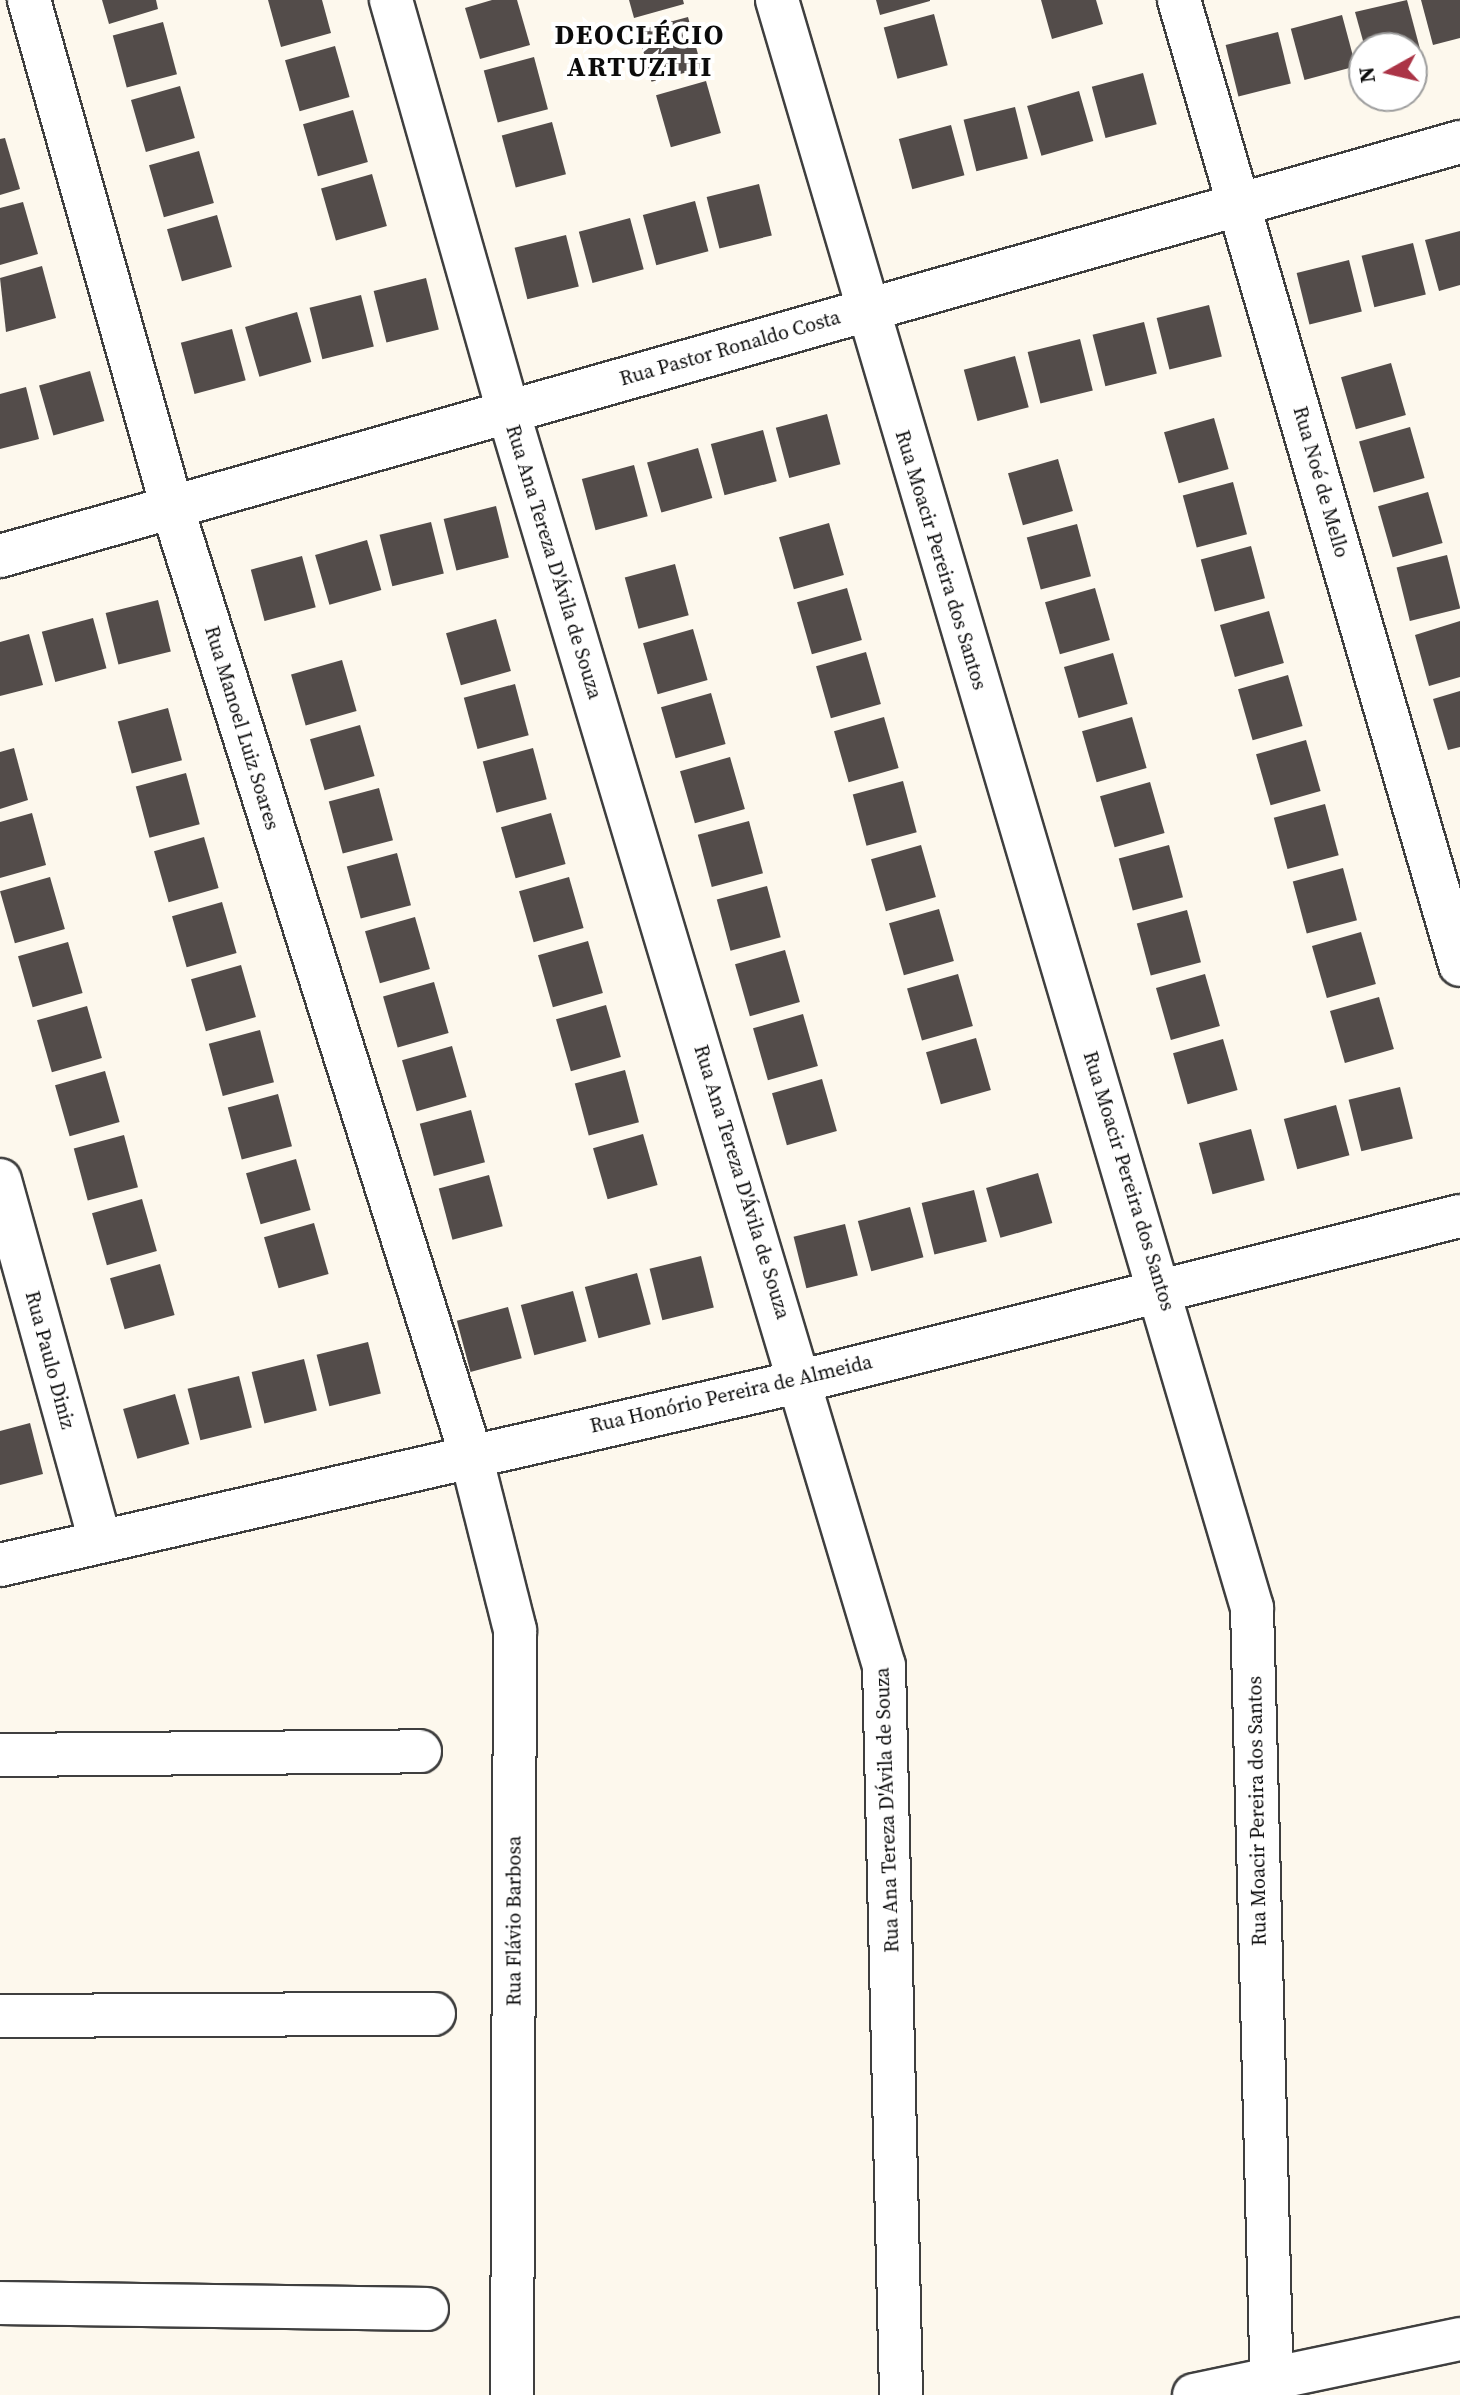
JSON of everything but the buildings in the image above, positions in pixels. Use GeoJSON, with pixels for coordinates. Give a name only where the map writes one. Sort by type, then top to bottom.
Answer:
{"type":"FeatureCollection","features":[{"type":"Feature","properties":{"kind":"street","name":"Rua Manoel Luiz Soares"},"geometry":{"type":"LineString","coordinates":[[29,0],[172,507],[470,1452]]}},
{"type":"Feature","properties":{"kind":"street","name":"Rua Ana Tereza D'Ávila de Souza"},"geometry":{"type":"LineString","coordinates":[[391,0],[508,411],[802,1381],[884,1666],[901,2395]]}},
{"type":"Feature","properties":{"kind":"street","name":"Rua Moacir Pereira dos Santos"},"geometry":{"type":"LineString","coordinates":[[777,0],[864,310],[1162,1288],[1252,1608],[1272,2387]]}},
{"type":"Feature","properties":{"kind":"street","name":"Rua Noé de Mello"},"geometry":{"type":"LineString","coordinates":[[1179,0],[1242,207],[1460,965]]}},
{"type":"Feature","properties":{"kind":"street","name":"Rua Pastor Ronaldo Costa"},"geometry":{"type":"LineString","coordinates":[[0,556],[864,310],[1242,207],[1460,142]]}},
{"type":"Feature","properties":{"kind":"street","name":"Rua Paulo Diniz"},"geometry":{"type":"LineString","coordinates":[[0,1180],[100,1540]]}},
{"type":"Feature","properties":{"kind":"street","name":"Rua Honório Pereira de Almeida"},"geometry":{"type":"LineString","coordinates":[[0,1565],[470,1452],[802,1381],[1162,1288],[1460,1216]]}},
{"type":"Feature","properties":{"kind":"street","name":"Rua Flávio Barbosa"},"geometry":{"type":"LineString","coordinates":[[470,1452],[515,1630],[512,2395]]}},
{"type":"Feature","properties":{"kind":"street"},"geometry":{"type":"LineString","coordinates":[[0,1755],[420,1751]]}},
{"type":"Feature","properties":{"kind":"street"},"geometry":{"type":"LineString","coordinates":[[0,2016],[434,2014]]}},
{"type":"Feature","properties":{"kind":"street"},"geometry":{"type":"LineString","coordinates":[[0,2303],[427,2309]]}},
{"type":"Feature","properties":{"kind":"street"},"geometry":{"type":"LineString","coordinates":[[1194,2395],[1272,2387],[1460,2339]]}},
{"type":"Feature","properties":{"kind":"district","name":"DEOCLÉCIO ARTUZI II"},"geometry":{"type":"Point","coordinates":[640,50]}}]}
